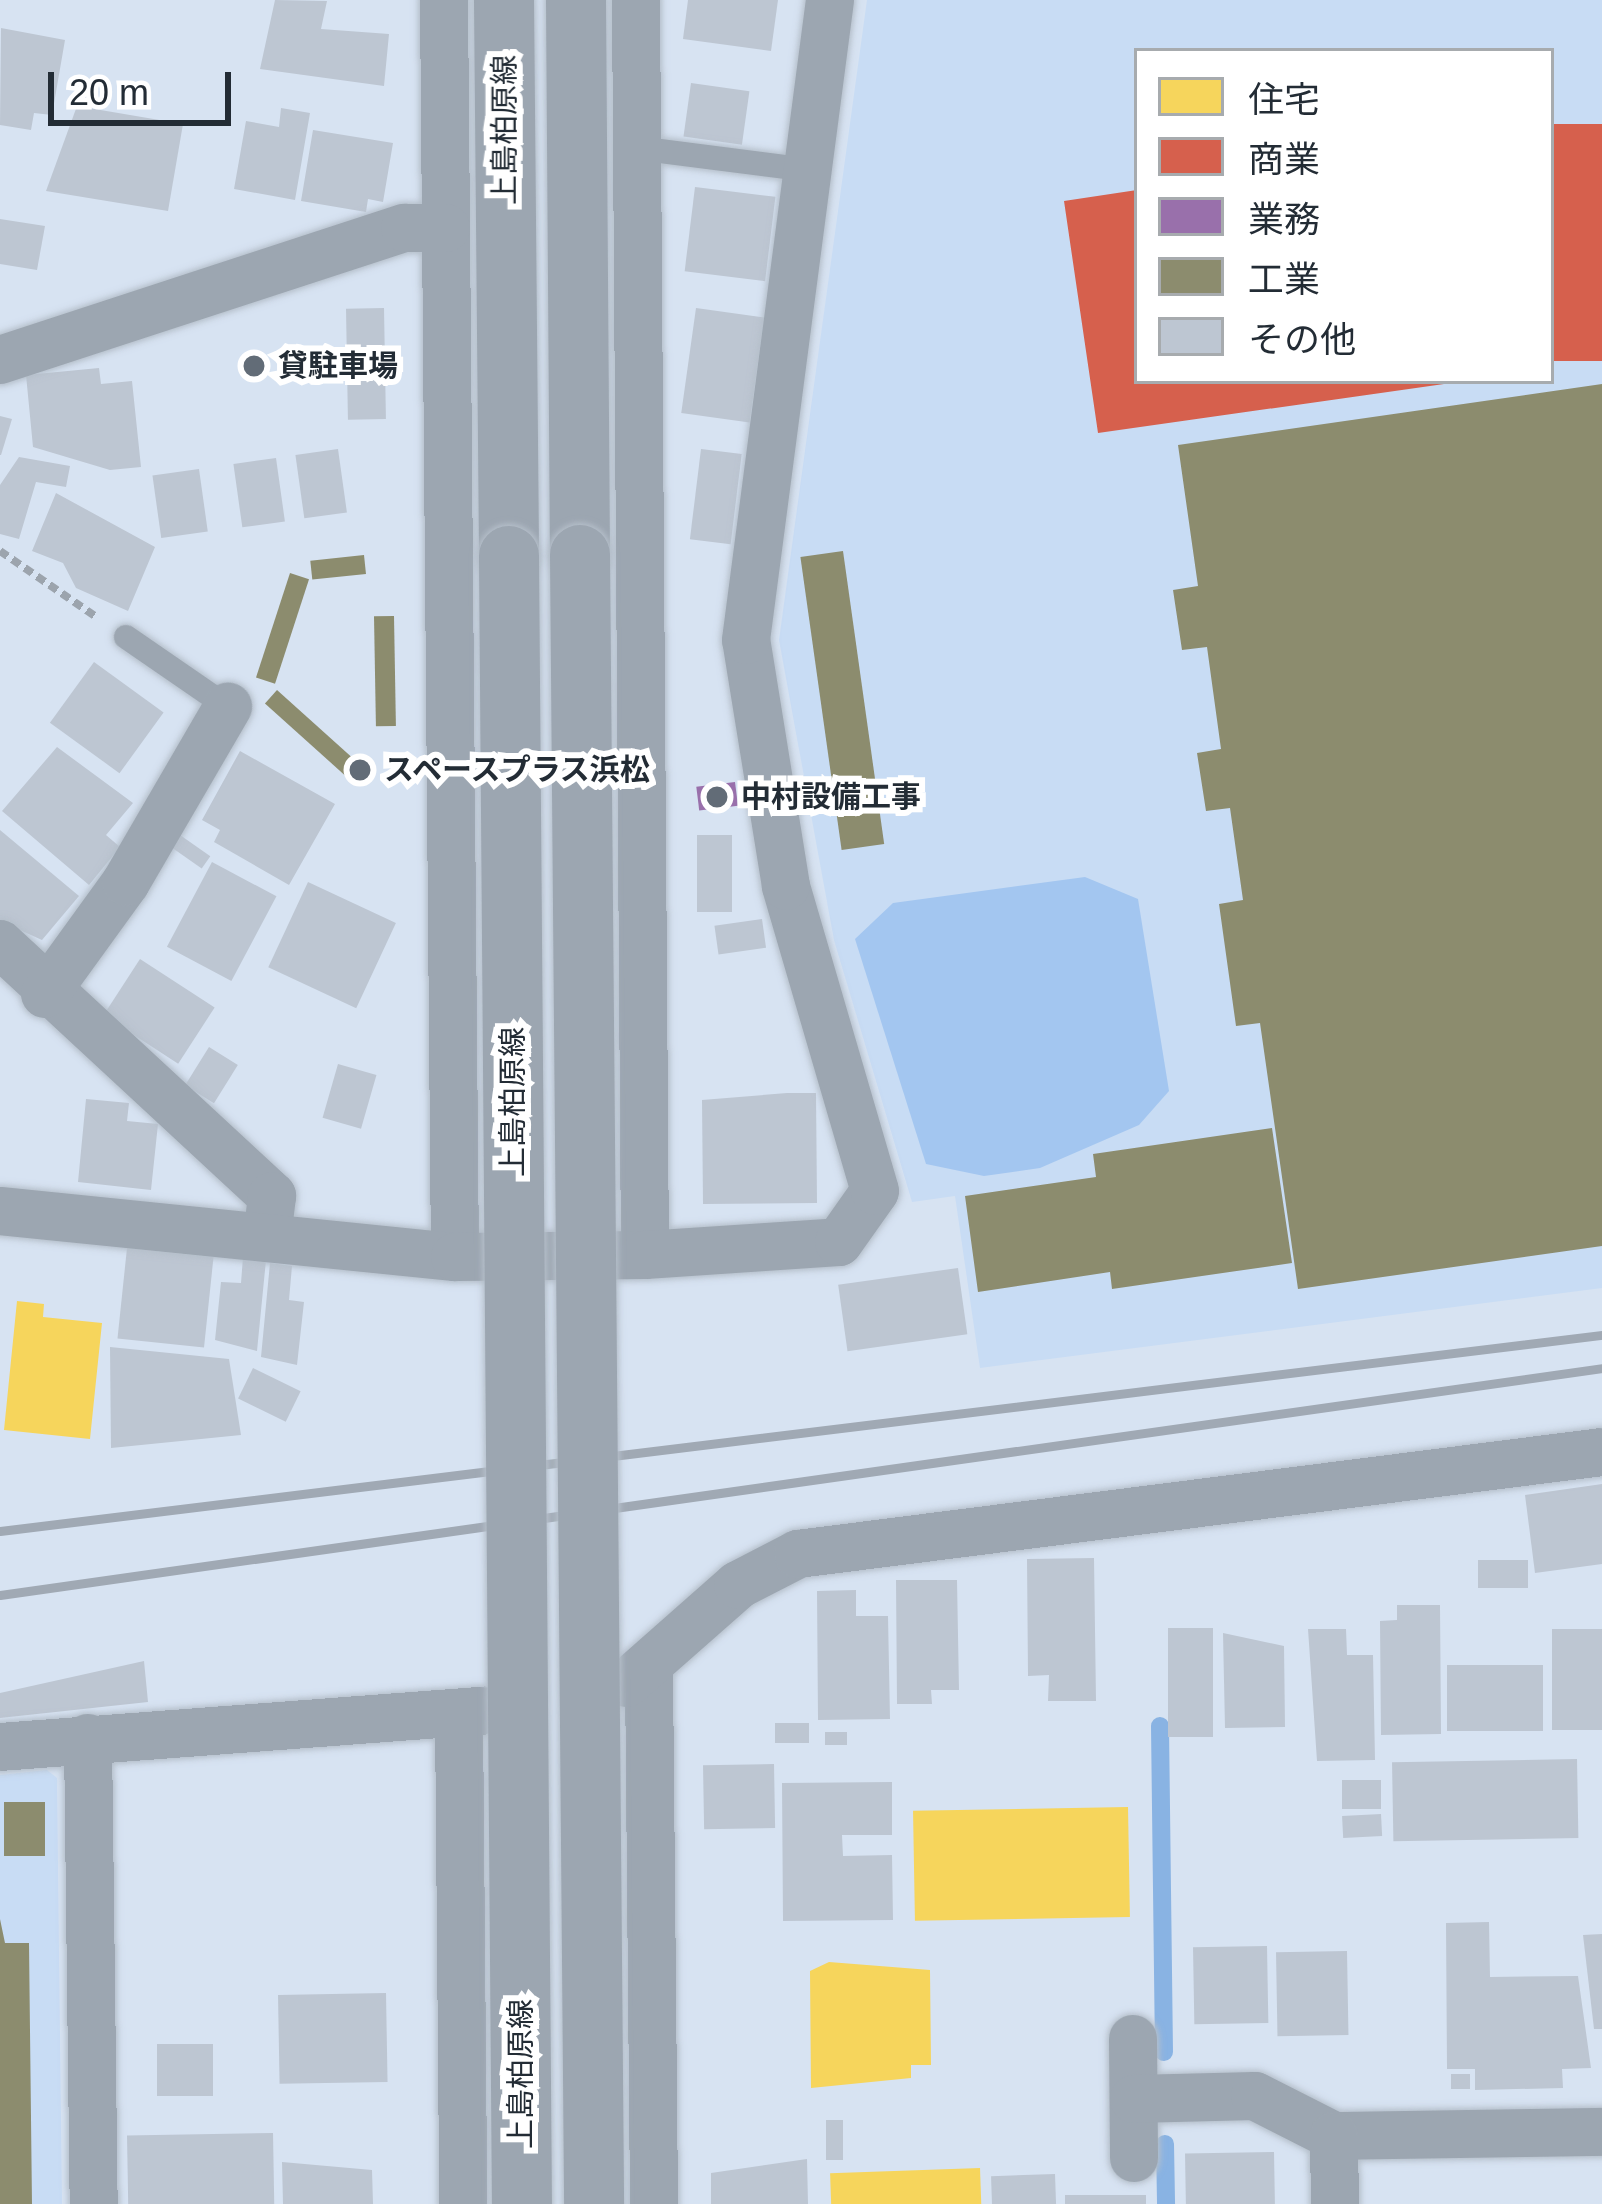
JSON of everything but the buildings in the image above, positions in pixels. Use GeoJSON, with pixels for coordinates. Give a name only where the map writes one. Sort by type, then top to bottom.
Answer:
{"type":"FeatureCollection","features":[{"type":"Feature","properties":{"kind":"street"},"geometry":{"type":"LineString","coordinates":[[444,0],[455,1257]]}},
{"type":"Feature","properties":{"kind":"street","name":"上島柏原線"},"geometry":{"type":"LineString","coordinates":[[505,0],[522,2204]]}},
{"type":"Feature","properties":{"kind":"street"},"geometry":{"type":"LineString","coordinates":[[576,0],[594,2204]]}},
{"type":"Feature","properties":{"kind":"street"},"geometry":{"type":"LineString","coordinates":[[635,0],[646,1255]]}},
{"type":"Feature","properties":{"kind":"street"},"geometry":{"type":"LineString","coordinates":[[0,1211],[455,1257],[646,1255],[839,1242],[875,1191],[786,886],[746,640],[830,0]]}},
{"type":"Feature","properties":{"kind":"street"},"geometry":{"type":"LineString","coordinates":[[0,361],[405,228],[446,228]]}},
{"type":"Feature","properties":{"kind":"street"},"geometry":{"type":"LineString","coordinates":[[45,994],[228,707]]}},
{"type":"Feature","properties":{"kind":"street"},"geometry":{"type":"LineString","coordinates":[[0,944],[45,994],[272,1196],[267,1238]]}},
{"type":"Feature","properties":{"kind":"street"},"geometry":{"type":"LineString","coordinates":[[653,2204],[638,1677],[738,1585],[799,1554],[1602,1452]]}},
{"type":"Feature","properties":{"kind":"street"},"geometry":{"type":"LineString","coordinates":[[0,1747],[470,1712],[463,2204]]}},
{"type":"Feature","properties":{"kind":"street"},"geometry":{"type":"LineString","coordinates":[[88,1738],[94,2204]]}},
{"type":"Feature","properties":{"kind":"street"},"geometry":{"type":"LineString","coordinates":[[1133,2039],[1134,2158]]}},
{"type":"Feature","properties":{"kind":"street"},"geometry":{"type":"LineString","coordinates":[[1134,2099],[1255,2096],[1334,2136],[1602,2132]]}},
{"type":"Feature","properties":{"kind":"street"},"geometry":{"type":"LineString","coordinates":[[1334,2136],[1335,2204]]}},
{"type":"Feature","properties":{"kind":"lane"},"geometry":{"type":"LineString","coordinates":[[637,148],[808,170]]}},
{"type":"Feature","properties":{"kind":"lane"},"geometry":{"type":"LineString","coordinates":[[126,637],[228,707]]}},
{"type":"Feature","properties":{"kind":"path"},"geometry":{"type":"LineString","coordinates":[[0,551],[126,637]]}},
{"type":"Feature","properties":{"kind":"shaded area"},"geometry":{"type":"Polygon","coordinates":[[[867,0],[1602,0],[1602,1288],[980,1368],[955,1196],[912,1202],[834,940],[779,640],[867,0]]]}},
{"type":"Feature","properties":{"kind":"shaded area"},"geometry":{"type":"Polygon","coordinates":[[[1085,877],[1138,899],[1169,1091],[1139,1125],[1040,1168],[984,1176],[926,1164],[855,939],[893,903],[1085,877]]]}},
{"type":"Feature","properties":{"kind":"shaded area"},"geometry":{"type":"Polygon","coordinates":[[[47,1770],[57,1778],[62,2204],[0,2204],[0,1775],[47,1770]]]}},
{"type":"Feature","properties":{"kind":"waterway"},"geometry":{"type":"LineString","coordinates":[[1160,1726],[1164,2052]]}},
{"type":"Feature","properties":{"kind":"waterway"},"geometry":{"type":"LineString","coordinates":[[1165,2144],[1166,2204]]}},
{"type":"Feature","properties":{"kind":"railway"},"geometry":{"type":"LineString","coordinates":[[0,1531],[1602,1335]]}},
{"type":"Feature","properties":{"kind":"railway"},"geometry":{"type":"LineString","coordinates":[[0,1595],[1602,1368]]}},
{"type":"Feature","properties":{"kind":"place","name":"貸駐車場"},"geometry":{"type":"Point","coordinates":[254,366]}},
{"type":"Feature","properties":{"kind":"place","name":"スペースプラス浜松"},"geometry":{"type":"Point","coordinates":[360,770]}},
{"type":"Feature","properties":{"kind":"place","name":"中村設備工事"},"geometry":{"type":"Point","coordinates":[717,797]}}]}
